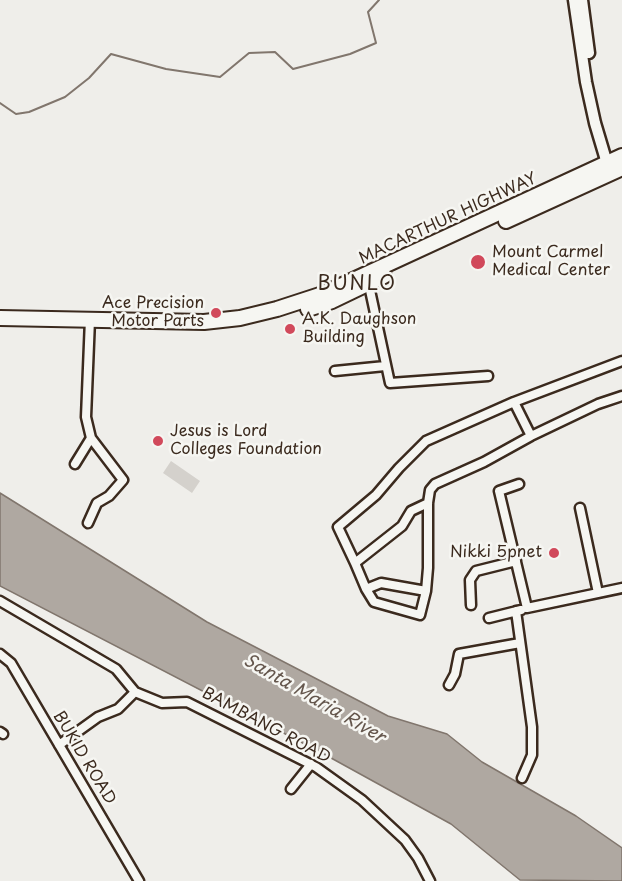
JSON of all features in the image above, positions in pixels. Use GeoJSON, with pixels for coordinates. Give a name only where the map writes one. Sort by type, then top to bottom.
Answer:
{"type":"FeatureCollection","features":[{"type":"Feature","properties":{"kind":"highway","name":"MACARTHUR HIGHWAY"},"geometry":{"type":"LineString","coordinates":[[0,328],[204,322],[240,318],[277,309],[367,279],[615,165]]}},
{"type":"Feature","properties":{"kind":"highway","name":"MACARTHUR HIGHWAY"},"geometry":{"type":"LineString","coordinates":[[0,318],[90,324]]}},
{"type":"Feature","properties":{"kind":"street"},"geometry":{"type":"LineString","coordinates":[[574,0],[586,82],[615,165]]}},
{"type":"Feature","properties":{"kind":"street"},"geometry":{"type":"LineString","coordinates":[[582,0],[593,80],[615,165]]}},
{"type":"Feature","properties":{"kind":"street"},"geometry":{"type":"LineString","coordinates":[[367,279],[390,383],[489,375]]}},
{"type":"Feature","properties":{"kind":"street"},"geometry":{"type":"LineString","coordinates":[[88,523],[97,503],[109,496],[123,480],[91,438],[86,417],[90,324]]}},
{"type":"Feature","properties":{"kind":"street"},"geometry":{"type":"LineString","coordinates":[[622,361],[514,402],[426,441],[376,495],[338,527],[374,602],[420,615],[426,591],[428,568],[428,502],[430,490],[435,484],[484,462],[531,436],[598,404],[622,396]]}},
{"type":"Feature","properties":{"kind":"street"},"geometry":{"type":"LineString","coordinates":[[335,372],[385,366]]}},
{"type":"Feature","properties":{"kind":"street"},"geometry":{"type":"LineString","coordinates":[[514,402],[531,436]]}},
{"type":"Feature","properties":{"kind":"street"},"geometry":{"type":"LineString","coordinates":[[75,464],[91,438]]}},
{"type":"Feature","properties":{"kind":"street"},"geometry":{"type":"LineString","coordinates":[[519,484],[499,491],[527,608]]}},
{"type":"Feature","properties":{"kind":"street"},"geometry":{"type":"LineString","coordinates":[[355,563],[402,526],[411,511],[428,502]]}},
{"type":"Feature","properties":{"kind":"street"},"geometry":{"type":"LineString","coordinates":[[580,508],[598,593]]}},
{"type":"Feature","properties":{"kind":"street"},"geometry":{"type":"LineString","coordinates":[[471,605],[470,580],[476,571],[516,561]]}},
{"type":"Feature","properties":{"kind":"street"},"geometry":{"type":"LineString","coordinates":[[366,589],[381,583],[426,591]]}},
{"type":"Feature","properties":{"kind":"street"},"geometry":{"type":"LineString","coordinates":[[489,618],[622,588]]}},
{"type":"Feature","properties":{"kind":"street","name":"BAMBANG ROAD"},"geometry":{"type":"LineString","coordinates":[[0,601],[116,669],[135,692],[162,703],[187,702],[311,764],[362,800],[405,840],[430,881]]}},
{"type":"Feature","properties":{"kind":"street"},"geometry":{"type":"LineString","coordinates":[[516,611],[532,727],[532,754],[522,778]]}},
{"type":"Feature","properties":{"kind":"street"},"geometry":{"type":"LineString","coordinates":[[449,685],[455,674],[459,654],[520,643]]}},
{"type":"Feature","properties":{"kind":"street","name":"BUKID ROAD"},"geometry":{"type":"LineString","coordinates":[[0,654],[11,663],[139,881]]}},
{"type":"Feature","properties":{"kind":"street"},"geometry":{"type":"LineString","coordinates":[[59,746],[98,717],[118,709],[135,692]]}},
{"type":"Feature","properties":{"kind":"street"},"geometry":{"type":"LineString","coordinates":[[291,789],[311,764]]}},
{"type":"Feature","properties":{"kind":"shaded area"},"geometry":{"type":"Polygon","coordinates":[[[171,461],[200,481],[192,493],[163,473],[171,461]]]}},
{"type":"Feature","properties":{"kind":"water","name":"Santa Maria River"},"geometry":{"type":"Polygon","coordinates":[[[0,493],[207,622],[388,716],[447,734],[482,762],[576,816],[622,848],[622,881],[520,880],[451,824],[322,753],[0,586],[0,493]]]}},
{"type":"Feature","properties":{"kind":"waterway"},"geometry":{"type":"LineString","coordinates":[[0,103],[16,114],[29,112],[65,97],[89,78],[111,54],[166,69],[220,77],[249,53],[275,52],[293,69],[350,54],[376,43],[368,12],[379,0]]}},
{"type":"Feature","properties":{"kind":"place","name":"Mount Carmel Medical Center"},"geometry":{"type":"Point","coordinates":[478,262]}},
{"type":"Feature","properties":{"kind":"place","name":"Ace Precision Motor Parts"},"geometry":{"type":"Point","coordinates":[216,313]}},
{"type":"Feature","properties":{"kind":"place","name":"A.K. Daughson Building"},"geometry":{"type":"Point","coordinates":[290,329]}},
{"type":"Feature","properties":{"kind":"place","name":"Jesus is Lord Colleges Foundation"},"geometry":{"type":"Point","coordinates":[158,441]}},
{"type":"Feature","properties":{"kind":"place","name":"Nikki 5pnet"},"geometry":{"type":"Point","coordinates":[554,553]}},
{"type":"Feature","properties":{"kind":"district","name":"BUNLO"},"geometry":{"type":"Point","coordinates":[357,284]}}]}
